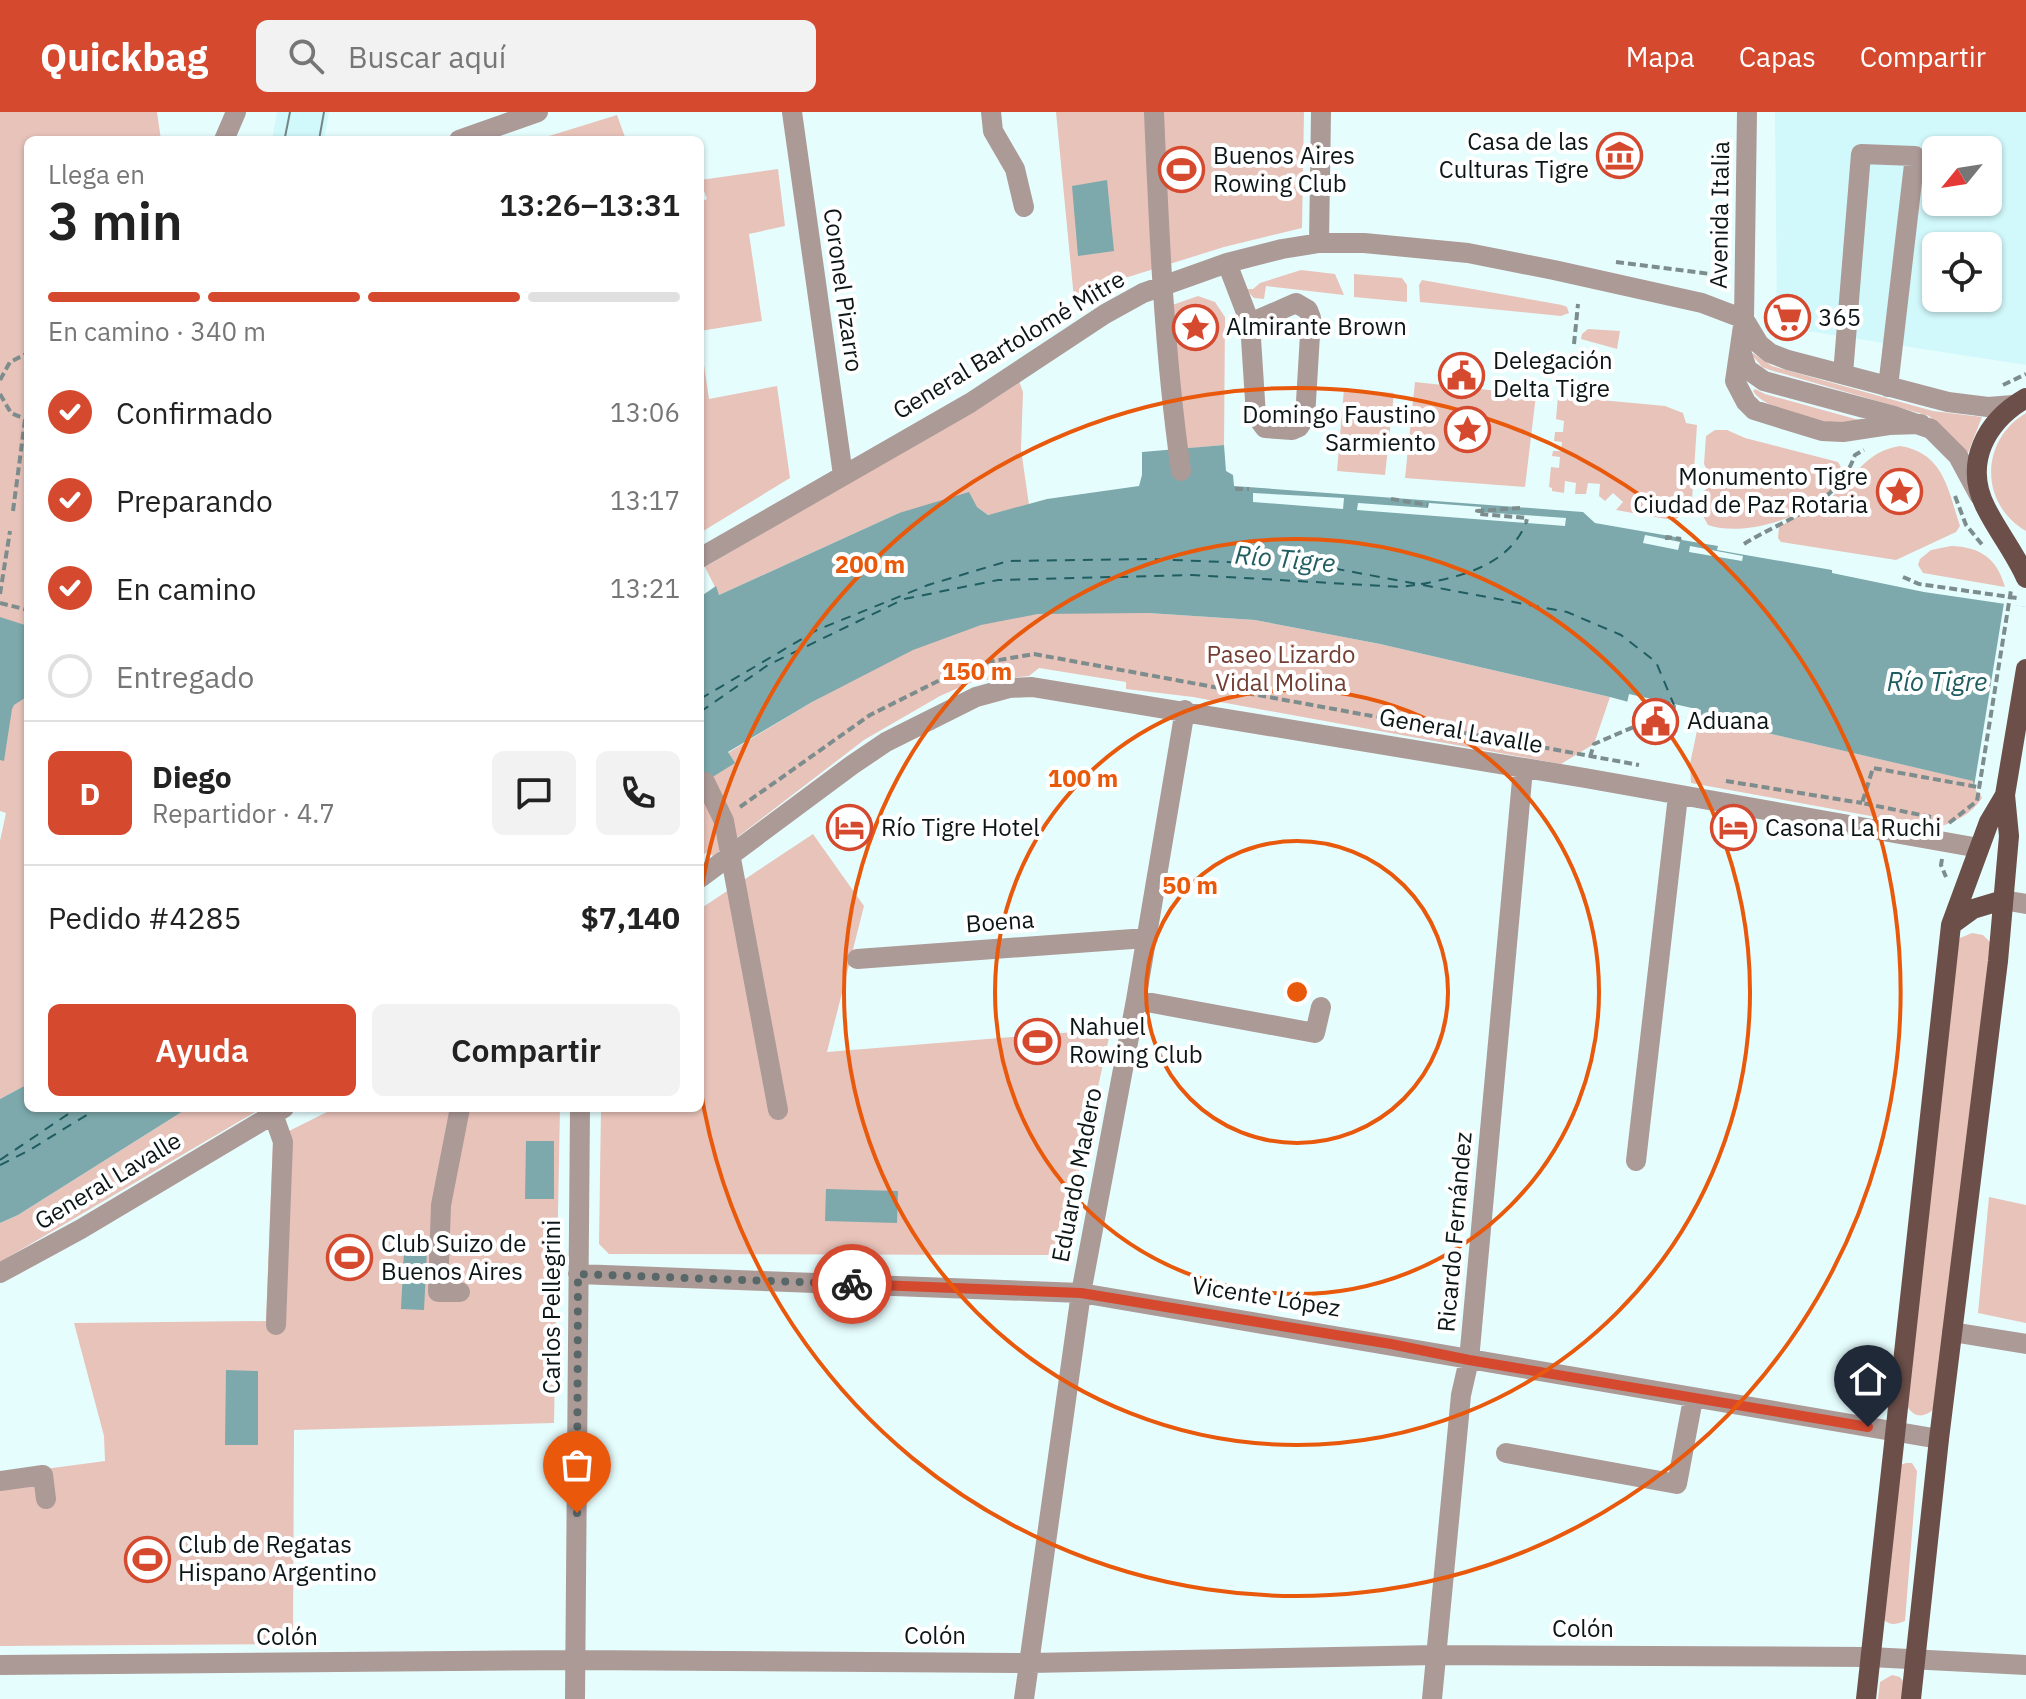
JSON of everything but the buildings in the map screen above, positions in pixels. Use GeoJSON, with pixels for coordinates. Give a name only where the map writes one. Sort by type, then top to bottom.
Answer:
{"type":"FeatureCollection","features":[{"type":"Feature","properties":{"kind":"main road"},"geometry":{"type":"LineString","coordinates":[[2018,581],[2016,556],[1990,515],[1979,491],[1977,474],[1984,439],[1993,424],[2020,401]]}},
{"type":"Feature","properties":{"kind":"main road"},"geometry":{"type":"LineString","coordinates":[[1990,515],[2006,534],[2026,546]]}},
{"type":"Feature","properties":{"kind":"main road"},"geometry":{"type":"LineString","coordinates":[[1911,1699],[1939,1439],[1998,961],[2009,836],[2005,795],[2026,669]]}},
{"type":"Feature","properties":{"kind":"main road"},"geometry":{"type":"LineString","coordinates":[[1866,1699],[1951,925],[1989,822],[2005,795]]}},
{"type":"Feature","properties":{"kind":"main road"},"geometry":{"type":"LineString","coordinates":[[1951,925],[1973,909],[2003,900]]}},
{"type":"Feature","properties":{"kind":"street"},"geometry":{"type":"LineString","coordinates":[[226,136],[236,112]]}},
{"type":"Feature","properties":{"kind":"street"},"geometry":{"type":"LineString","coordinates":[[470,136],[536,112]]}},
{"type":"Feature","properties":{"kind":"street","name":"Coronel Pizarro"},"geometry":{"type":"LineString","coordinates":[[792,112],[843,475]]}},
{"type":"Feature","properties":{"kind":"street"},"geometry":{"type":"LineString","coordinates":[[991,112],[993,131],[1015,169],[1024,207]]}},
{"type":"Feature","properties":{"kind":"street"},"geometry":{"type":"LineString","coordinates":[[1154,112],[1162,285],[1181,471]]}},
{"type":"Feature","properties":{"kind":"street"},"geometry":{"type":"LineString","coordinates":[[1319,243],[1321,112]]}},
{"type":"Feature","properties":{"kind":"street","name":"Avenida Italia"},"geometry":{"type":"LineString","coordinates":[[1744,319],[1747,112]]}},
{"type":"Feature","properties":{"kind":"street"},"geometry":{"type":"LineString","coordinates":[[1843,374],[1861,154],[1915,156],[1888,387]]}},
{"type":"Feature","properties":{"kind":"street","name":"General Bartolomé Mitre"},"geometry":{"type":"LineString","coordinates":[[704,556],[970,403],[1105,314],[1162,285],[1227,263],[1319,243],[1364,243],[1468,253],[1702,303],[1744,319]]}},
{"type":"Feature","properties":{"kind":"street"},"geometry":{"type":"LineString","coordinates":[[1227,263],[1250,323],[1256,416],[1265,428],[1292,430],[1299,427],[1305,418],[1311,318],[1308,310],[1296,303],[1250,323]]}},
{"type":"Feature","properties":{"kind":"street"},"geometry":{"type":"LineString","coordinates":[[1744,319],[1735,381],[1754,410],[1833,432],[1921,424]]}},
{"type":"Feature","properties":{"kind":"street"},"geometry":{"type":"LineString","coordinates":[[1744,319],[1759,344],[1770,353],[1948,402],[2000,408],[2020,401]]}},
{"type":"Feature","properties":{"kind":"street"},"geometry":{"type":"LineString","coordinates":[[1740,348],[1747,369],[1764,381],[1921,424],[1938,434],[1967,470],[1990,515]]}},
{"type":"Feature","properties":{"kind":"street","name":"General Lavalle"},"geometry":{"type":"LineString","coordinates":[[704,875],[886,742],[993,691],[1032,687],[1185,710],[1979,848]]}},
{"type":"Feature","properties":{"kind":"street","name":"Eduardo Madero"},"geometry":{"type":"LineString","coordinates":[[1024,1699],[1081,1293],[1136,1000],[1185,710]]}},
{"type":"Feature","properties":{"kind":"street","name":"Ricardo Fernández"},"geometry":{"type":"LineString","coordinates":[[1432,1699],[1461,1395],[1469,1360],[1523,769]]}},
{"type":"Feature","properties":{"kind":"street"},"geometry":{"type":"LineString","coordinates":[[705,782],[724,821],[778,1110]]}},
{"type":"Feature","properties":{"kind":"street"},"geometry":{"type":"LineString","coordinates":[[1636,1161],[1678,796]]}},
{"type":"Feature","properties":{"kind":"street"},"geometry":{"type":"LineString","coordinates":[[2003,900],[2026,904]]}},
{"type":"Feature","properties":{"kind":"street","name":"Boena"},"geometry":{"type":"LineString","coordinates":[[857,959],[1146,938]]}},
{"type":"Feature","properties":{"kind":"street"},"geometry":{"type":"LineString","coordinates":[[1136,1000],[1315,1033],[1321,1007]]}},
{"type":"Feature","properties":{"kind":"street","name":"General Lavalle"},"geometry":{"type":"LineString","coordinates":[[0,1273],[81,1229],[273,1112]]}},
{"type":"Feature","properties":{"kind":"street"},"geometry":{"type":"LineString","coordinates":[[276,1112],[283,1142],[276,1325]]}},
{"type":"Feature","properties":{"kind":"street"},"geometry":{"type":"LineString","coordinates":[[459,1112],[441,1205],[438,1292],[460,1292]]}},
{"type":"Feature","properties":{"kind":"street","name":"Carlos Pellegrini"},"geometry":{"type":"LineString","coordinates":[[575,1699],[580,1112]]}},
{"type":"Feature","properties":{"kind":"street","name":"Vicente López"},"geometry":{"type":"LineString","coordinates":[[578,1274],[1081,1293],[1939,1439]]}},
{"type":"Feature","properties":{"kind":"street"},"geometry":{"type":"LineString","coordinates":[[1952,1332],[2026,1344]]}},
{"type":"Feature","properties":{"kind":"street"},"geometry":{"type":"LineString","coordinates":[[1506,1453],[1677,1484],[1693,1399]]}},
{"type":"Feature","properties":{"kind":"street"},"geometry":{"type":"LineString","coordinates":[[0,1481],[43,1475],[46,1499]]}},
{"type":"Feature","properties":{"kind":"street","name":"Colón"},"geometry":{"type":"LineString","coordinates":[[0,1665],[575,1660],[1030,1663],[1436,1655],[1870,1657],[2026,1665]]}},
{"type":"Feature","properties":{"kind":"path"},"geometry":{"type":"LineString","coordinates":[[1574,344],[1578,304]]}},
{"type":"Feature","properties":{"kind":"path"},"geometry":{"type":"LineString","coordinates":[[0,378],[10,362],[24,355]]}},
{"type":"Feature","properties":{"kind":"path"},"geometry":{"type":"LineString","coordinates":[[0,394],[2,407],[24,419]]}},
{"type":"Feature","properties":{"kind":"path"},"geometry":{"type":"LineString","coordinates":[[13,511],[24,440]]}},
{"type":"Feature","properties":{"kind":"path"},"geometry":{"type":"LineString","coordinates":[[1744,544],[1827,497],[1848,474],[1855,455],[1870,448]]}},
{"type":"Feature","properties":{"kind":"path"},"geometry":{"type":"LineString","coordinates":[[1235,489],[1249,489]]}},
{"type":"Feature","properties":{"kind":"path"},"geometry":{"type":"LineString","coordinates":[[1954,491],[1966,525],[1988,550]]}},
{"type":"Feature","properties":{"kind":"path"},"geometry":{"type":"LineString","coordinates":[[1391,499],[1428,505]]}},
{"type":"Feature","properties":{"kind":"path"},"geometry":{"type":"LineString","coordinates":[[1520,508],[1477,511],[1479,514],[1527,518],[1526,523]]}},
{"type":"Feature","properties":{"kind":"path"},"geometry":{"type":"LineString","coordinates":[[0,594],[10,531]]}},
{"type":"Feature","properties":{"kind":"path"},"geometry":{"type":"LineString","coordinates":[[1667,540],[1667,537],[1681,539]]}},
{"type":"Feature","properties":{"kind":"path"},"geometry":{"type":"LineString","coordinates":[[1903,577],[1919,584],[2014,597]]}},
{"type":"Feature","properties":{"kind":"path"},"geometry":{"type":"LineString","coordinates":[[1935,818],[1862,803],[1873,768],[1978,789],[2010,604],[2018,581]]}},
{"type":"Feature","properties":{"kind":"path"},"geometry":{"type":"LineString","coordinates":[[0,603],[24,609]]}},
{"type":"Feature","properties":{"kind":"path"},"geometry":{"type":"LineString","coordinates":[[1594,744],[1657,717],[1672,721],[1674,705]]}},
{"type":"Feature","properties":{"kind":"shaded area"},"geometry":{"type":"Polygon","coordinates":[[[277,112],[329,112],[325,136],[273,136],[277,112]]]}},
{"type":"Feature","properties":{"kind":"shaded area"},"geometry":{"type":"Polygon","coordinates":[[[1775,112],[2026,112],[2026,365],[1787,328],[1777,320],[1775,112]]]}},
{"type":"Feature","properties":{"kind":"green space"},"geometry":{"type":"Polygon","coordinates":[[[0,112],[157,112],[160,136],[24,136],[24,1086],[0,1099],[0,841],[6,813],[0,811],[0,112]]]}},
{"type":"Feature","properties":{"kind":"green space","name":"Buenos Aires Rowing Club"},"geometry":{"type":"Polygon","coordinates":[[[1056,112],[1304,112],[1302,228],[1224,247],[1125,278],[1075,309],[1056,112]]]}},
{"type":"Feature","properties":{"kind":"green space"},"geometry":{"type":"Polygon","coordinates":[[[617,115],[625,136],[549,136],[617,115]]]}},
{"type":"Feature","properties":{"kind":"green space"},"geometry":{"type":"Polygon","coordinates":[[[778,169],[785,226],[749,234],[762,321],[704,330],[704,200],[707,199],[704,179],[778,169]]]}},
{"type":"Feature","properties":{"kind":"green space"},"geometry":{"type":"Polygon","coordinates":[[[1301,270],[1335,274],[1344,295],[1266,286],[1264,299],[1254,298],[1245,289],[1253,289],[1260,283],[1301,270]]]}},
{"type":"Feature","properties":{"kind":"green space"},"geometry":{"type":"Polygon","coordinates":[[[1354,274],[1402,278],[1407,285],[1407,302],[1354,297],[1354,274]]]}},
{"type":"Feature","properties":{"kind":"green space"},"geometry":{"type":"Polygon","coordinates":[[[1422,280],[1562,305],[1567,307],[1569,313],[1561,316],[1420,302],[1419,285],[1422,280]]]}},
{"type":"Feature","properties":{"kind":"green space"},"geometry":{"type":"Polygon","coordinates":[[[1198,296],[1215,302],[1225,317],[1224,445],[1170,450],[1158,310],[1198,296]]]}},
{"type":"Feature","properties":{"kind":"green space"},"geometry":{"type":"Polygon","coordinates":[[[1588,329],[1620,331],[1617,349],[1581,339],[1588,329]]]}},
{"type":"Feature","properties":{"kind":"green space"},"geometry":{"type":"Polygon","coordinates":[[[1753,353],[1772,366],[1933,411],[1982,417],[1968,453],[1929,416],[1770,370],[1762,367],[1753,353]]]}},
{"type":"Feature","properties":{"kind":"green space"},"geometry":{"type":"Polygon","coordinates":[[[704,365],[709,399],[777,386],[790,478],[704,531],[704,365]]]}},
{"type":"Feature","properties":{"kind":"green space"},"geometry":{"type":"Polygon","coordinates":[[[1019,381],[1023,392],[1021,449],[1029,505],[988,515],[977,507],[899,513],[719,595],[705,567],[1019,381]]]}},
{"type":"Feature","properties":{"kind":"green space"},"geometry":{"type":"Polygon","coordinates":[[[1415,382],[1536,395],[1525,487],[1405,478],[1415,382]]]}},
{"type":"Feature","properties":{"kind":"green space"},"geometry":{"type":"Polygon","coordinates":[[[1344,389],[1394,393],[1385,475],[1337,471],[1344,389]]]}},
{"type":"Feature","properties":{"kind":"green space"},"geometry":{"type":"Polygon","coordinates":[[[1755,389],[1859,420],[1831,423],[1798,415],[1766,402],[1758,397],[1753,391],[1755,389]]]}},
{"type":"Feature","properties":{"kind":"green space"},"geometry":{"type":"Polygon","coordinates":[[[1558,396],[1665,406],[1683,413],[1686,423],[1697,425],[1692,500],[1683,500],[1678,518],[1672,520],[1616,510],[1623,502],[1613,493],[1605,501],[1599,496],[1600,484],[1588,483],[1586,494],[1575,494],[1576,483],[1565,481],[1564,493],[1552,491],[1549,487],[1551,467],[1559,468],[1560,457],[1552,456],[1553,451],[1561,451],[1562,442],[1554,441],[1555,432],[1563,432],[1564,421],[1556,419],[1558,396]]]}},
{"type":"Feature","properties":{"kind":"green space"},"geometry":{"type":"Polygon","coordinates":[[[2026,413],[2026,531],[2000,505],[1993,489],[1991,472],[1993,455],[2000,439],[2026,413]]]}},
{"type":"Feature","properties":{"kind":"green space"},"geometry":{"type":"Polygon","coordinates":[[[1715,430],[1727,430],[1745,438],[1838,462],[1844,472],[1820,500],[1784,519],[1744,528],[1708,525],[1702,514],[1704,491],[1709,487],[1718,489],[1719,472],[1708,472],[1704,464],[1706,436],[1715,430]]]}},
{"type":"Feature","properties":{"kind":"green space"},"geometry":{"type":"Polygon","coordinates":[[[1900,446],[1926,456],[1942,475],[1960,526],[1956,532],[1896,560],[1781,542],[1778,538],[1779,527],[1829,499],[1869,460],[1900,446]]]}},
{"type":"Feature","properties":{"kind":"green space"},"geometry":{"type":"Polygon","coordinates":[[[1951,546],[1971,549],[1986,556],[1997,568],[2005,587],[1923,573],[1918,565],[1920,559],[1931,550],[1951,546]]]}},
{"type":"Feature","properties":{"kind":"green space","name":"Paseo Lizardo Vidal Molina"},"geometry":{"type":"Polygon","coordinates":[[[1079,612],[1255,620],[1380,644],[1610,697],[1594,744],[1561,764],[1193,697],[1126,689],[1126,682],[1039,668],[1029,676],[974,681],[940,696],[864,740],[713,856],[707,852],[704,854],[704,782],[734,763],[728,753],[838,687],[915,648],[996,621],[1038,614],[1079,612]]]}},
{"type":"Feature","properties":{"kind":"green space"},"geometry":{"type":"Polygon","coordinates":[[[1699,721],[1716,721],[1974,781],[1982,798],[1962,817],[1936,828],[1691,783],[1690,764],[1699,721]]]}},
{"type":"Feature","properties":{"kind":"green space","name":"Nahuel Rowing Club"},"geometry":{"type":"Polygon","coordinates":[[[813,834],[864,906],[827,1052],[1111,1029],[1060,1255],[609,1254],[599,1244],[601,1112],[704,1112],[704,906],[813,834]]]}},
{"type":"Feature","properties":{"kind":"green space"},"geometry":{"type":"Polygon","coordinates":[[[1972,933],[1983,935],[1991,943],[1934,1409],[1919,1415],[1907,1406],[1957,943],[1960,938],[1972,933]]]}},
{"type":"Feature","properties":{"kind":"green space"},"geometry":{"type":"Polygon","coordinates":[[[182,1112],[255,1112],[0,1262],[0,1223],[18,1215],[182,1112]]]}},
{"type":"Feature","properties":{"kind":"green space"},"geometry":{"type":"Polygon","coordinates":[[[327,1112],[560,1112],[554,1423],[294,1430],[293,1644],[0,1646],[0,1475],[105,1461],[104,1436],[74,1323],[266,1321],[273,1139],[327,1112]]]}},
{"type":"Feature","properties":{"kind":"green space"},"geometry":{"type":"Polygon","coordinates":[[[1989,1197],[2026,1205],[2026,1323],[1978,1313],[1989,1197]]]}},
{"type":"Feature","properties":{"kind":"green space"},"geometry":{"type":"Polygon","coordinates":[[[1912,1463],[1917,1471],[1905,1621],[1893,1624],[1879,1614],[1894,1467],[1912,1463]]]}},
{"type":"Feature","properties":{"kind":"green space"},"geometry":{"type":"Polygon","coordinates":[[[1892,1675],[1900,1677],[1905,1684],[1903,1699],[1878,1699],[1880,1682],[1892,1675]]]}},
{"type":"Feature","properties":{"kind":"water"},"geometry":{"type":"Polygon","coordinates":[[[1107,180],[1114,251],[1078,256],[1072,186],[1107,180]]]}},
{"type":"Feature","properties":{"kind":"water","name":"Río Tigre"},"geometry":{"type":"Polygon","coordinates":[[[1224,445],[1226,471],[1233,475],[1234,486],[1583,512],[1595,523],[1718,546],[1717,550],[1832,570],[1832,573],[1924,592],[2026,607],[1974,787],[1973,781],[1716,721],[1699,721],[1610,697],[1380,644],[1255,620],[1148,613],[1038,614],[981,625],[913,650],[812,702],[728,752],[735,763],[704,782],[704,594],[716,586],[719,595],[899,513],[969,492],[977,507],[988,515],[1047,499],[1139,486],[1142,452],[1224,445]]]}},
{"type":"Feature","properties":{"kind":"water"},"geometry":{"type":"Polygon","coordinates":[[[0,617],[24,625],[24,699],[12,709],[4,761],[0,760],[0,617]]]}},
{"type":"Feature","properties":{"kind":"water"},"geometry":{"type":"Polygon","coordinates":[[[24,1086],[24,1112],[182,1112],[18,1215],[0,1223],[0,1099],[24,1086]]]}},
{"type":"Feature","properties":{"kind":"water"},"geometry":{"type":"Polygon","coordinates":[[[526,1141],[554,1141],[554,1199],[525,1199],[526,1141]]]}},
{"type":"Feature","properties":{"kind":"water"},"geometry":{"type":"Polygon","coordinates":[[[826,1189],[898,1191],[897,1223],[825,1221],[826,1189]]]}},
{"type":"Feature","properties":{"kind":"water"},"geometry":{"type":"Polygon","coordinates":[[[404,1250],[427,1251],[424,1310],[401,1309],[404,1250]]]}},
{"type":"Feature","properties":{"kind":"water"},"geometry":{"type":"Polygon","coordinates":[[[226,1370],[258,1371],[258,1445],[225,1445],[226,1370]]]}},
{"type":"Feature","properties":{"kind":"pier"},"geometry":{"type":"Polygon","coordinates":[[[1253,493],[1344,498],[1343,509],[1253,502],[1253,493]]]}},
{"type":"Feature","properties":{"kind":"pier"},"geometry":{"type":"Polygon","coordinates":[[[1358,503],[1428,508],[1429,503],[1481,507],[1481,512],[1566,518],[1565,526],[1357,510],[1358,503]]]}},
{"type":"Feature","properties":{"kind":"pier"},"geometry":{"type":"Polygon","coordinates":[[[1645,535],[1680,542],[1678,550],[1643,543],[1645,535]]]}},
{"type":"Feature","properties":{"kind":"pier"},"geometry":{"type":"Polygon","coordinates":[[[1690,546],[1743,556],[1742,561],[1689,552],[1690,546]]]}},
{"type":"Feature","properties":{"kind":"pier"},"geometry":{"type":"Polygon","coordinates":[[[2004,603],[2026,607],[2026,800],[1977,792],[1974,787],[2004,603]]]}},
{"type":"Feature","properties":{"kind":"pier"},"geometry":{"type":"Polygon","coordinates":[[[1629,694],[1701,710],[1699,721],[1627,703],[1629,694]]]}},
{"type":"Feature","properties":{"kind":"ferry route"},"geometry":{"type":"LineString","coordinates":[[1421,584],[1467,573],[1496,559],[1508,549],[1526,523]]}},
{"type":"Feature","properties":{"kind":"ferry route"},"geometry":{"type":"LineString","coordinates":[[704,697],[817,630],[928,585],[1008,561],[1151,559],[1321,566],[1567,612],[1621,635],[1656,662],[1674,705]]}},
{"type":"Feature","properties":{"kind":"ferry route"},"geometry":{"type":"LineString","coordinates":[[704,709],[768,665],[904,599],[998,580],[1192,575],[1401,587],[1415,585]]}},
{"type":"Feature","properties":{"kind":"ferry route"},"geometry":{"type":"LineString","coordinates":[[0,1160],[71,1112]]}},
{"type":"Feature","properties":{"kind":"ferry route"},"geometry":{"type":"LineString","coordinates":[[0,1165],[91,1112]]}},
{"type":"Feature","properties":{"kind":"tram line"},"geometry":{"type":"LineString","coordinates":[[285,136],[290,112]]}},
{"type":"Feature","properties":{"kind":"tram line"},"geometry":{"type":"LineString","coordinates":[[320,136],[324,112]]}},
{"type":"Feature","properties":{"kind":"way so far"},"geometry":{"type":"LineString","coordinates":[[577,1513],[578,1274],[852,1284]]}},
{"type":"Feature","properties":{"kind":"place","name":"Casa de las Culturas Tigre"},"geometry":{"type":"Point","coordinates":[1620,156]}},
{"type":"Feature","properties":{"kind":"place","name":"Buenos Aires Rowing Club"},"geometry":{"type":"Point","coordinates":[1182,170]}},
{"type":"Feature","properties":{"kind":"place","name":"365"},"geometry":{"type":"Point","coordinates":[1787,318]}},
{"type":"Feature","properties":{"kind":"place","name":"Almirante Brown"},"geometry":{"type":"Point","coordinates":[1195,327]}},
{"type":"Feature","properties":{"kind":"place","name":"Delegación Delta Tigre"},"geometry":{"type":"Point","coordinates":[1462,375]}},
{"type":"Feature","properties":{"kind":"place","name":"Domingo Faustino Sarmiento"},"geometry":{"type":"Point","coordinates":[1467,429]}},
{"type":"Feature","properties":{"kind":"place","name":"Monumento Tigre Ciudad de Paz Rotaria"},"geometry":{"type":"Point","coordinates":[1899,491]}},
{"type":"Feature","properties":{"kind":"place","name":"Aduana"},"geometry":{"type":"Point","coordinates":[1656,721]}},
{"type":"Feature","properties":{"kind":"place","name":"Río Tigre Hotel"},"geometry":{"type":"Point","coordinates":[850,828]}},
{"type":"Feature","properties":{"kind":"place","name":"Casona La Ruchi"},"geometry":{"type":"Point","coordinates":[1734,828]}},
{"type":"Feature","properties":{"kind":"place","name":"Nahuel Rowing Club"},"geometry":{"type":"Point","coordinates":[1038,1041]}},
{"type":"Feature","properties":{"kind":"place","name":"Club Suizo de Buenos Aires"},"geometry":{"type":"Point","coordinates":[350,1258]}},
{"type":"Feature","properties":{"kind":"place","name":"Club de Regatas Hispano Argentino"},"geometry":{"type":"Point","coordinates":[147,1559]}},
{"type":"Feature","properties":{"kind":"route"},"geometry":{"type":"LineString","coordinates":[[852,1284],[1081,1293],[1868,1427]]}}]}
